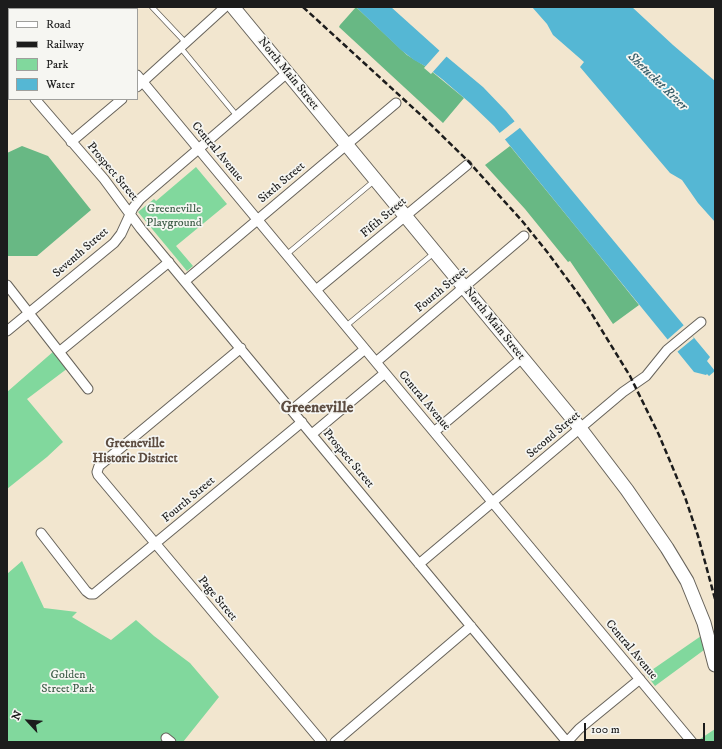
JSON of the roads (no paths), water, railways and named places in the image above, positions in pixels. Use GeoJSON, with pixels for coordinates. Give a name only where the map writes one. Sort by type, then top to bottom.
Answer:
{"type":"FeatureCollection","features":[{"type":"Feature","properties":{"kind":"main road","name":"North Main Street"},"geometry":{"type":"LineString","coordinates":[[233,7],[580,429],[627,490],[678,565],[687,581],[699,608],[715,665]]}},
{"type":"Feature","properties":{"kind":"street"},"geometry":{"type":"LineString","coordinates":[[139,81],[183,45],[225,7]]}},
{"type":"Feature","properties":{"kind":"street","name":"Seventh Street"},"geometry":{"type":"LineString","coordinates":[[7,332],[114,243],[121,234],[130,213],[140,199],[287,73]]}},
{"type":"Feature","properties":{"kind":"street","name":"Central Avenue"},"geometry":{"type":"LineString","coordinates":[[139,81],[199,149],[692,742]]}},
{"type":"Feature","properties":{"kind":"street","name":"Prospect Street"},"geometry":{"type":"LineString","coordinates":[[36,100],[70,142],[104,179],[169,262],[567,742]]}},
{"type":"Feature","properties":{"kind":"street"},"geometry":{"type":"LineString","coordinates":[[70,142],[121,100]]}},
{"type":"Feature","properties":{"kind":"street","name":"Sixth Street"},"geometry":{"type":"LineString","coordinates":[[185,281],[396,103]]}},
{"type":"Feature","properties":{"kind":"street","name":"Fifth Street"},"geometry":{"type":"LineString","coordinates":[[316,290],[467,166]]}},
{"type":"Feature","properties":{"kind":"street","name":"Fourth Street"},"geometry":{"type":"LineString","coordinates":[[376,362],[524,236]]}},
{"type":"Feature","properties":{"kind":"street"},"geometry":{"type":"LineString","coordinates":[[59,352],[169,262]]}},
{"type":"Feature","properties":{"kind":"street"},"geometry":{"type":"LineString","coordinates":[[7,285],[88,389]]}},
{"type":"Feature","properties":{"kind":"street","name":"Second Street"},"geometry":{"type":"LineString","coordinates":[[420,564],[623,392],[646,376],[672,346],[701,322]]}},
{"type":"Feature","properties":{"kind":"street","name":"Page Street"},"geometry":{"type":"LineString","coordinates":[[240,348],[105,461],[97,470],[98,475],[322,742]]}},
{"type":"Feature","properties":{"kind":"street"},"geometry":{"type":"LineString","coordinates":[[292,410],[365,349]]}},
{"type":"Feature","properties":{"kind":"street"},"geometry":{"type":"LineString","coordinates":[[434,432],[522,358]]}},
{"type":"Feature","properties":{"kind":"street"},"geometry":{"type":"LineString","coordinates":[[312,434],[385,373]]}},
{"type":"Feature","properties":{"kind":"street","name":"Fourth Street"},"geometry":{"type":"LineString","coordinates":[[41,533],[86,592],[90,594],[96,592],[302,422]]}},
{"type":"Feature","properties":{"kind":"street"},"geometry":{"type":"LineString","coordinates":[[335,742],[471,626]]}},
{"type":"Feature","properties":{"kind":"street"},"geometry":{"type":"LineString","coordinates":[[567,742],[579,729],[640,679]]}},
{"type":"Feature","properties":{"kind":"lane"},"geometry":{"type":"LineString","coordinates":[[152,7],[238,116]]}},
{"type":"Feature","properties":{"kind":"lane"},"geometry":{"type":"LineString","coordinates":[[286,254],[376,180]]}},
{"type":"Feature","properties":{"kind":"lane"},"geometry":{"type":"LineString","coordinates":[[346,326],[435,252]]}},
{"type":"Feature","properties":{"kind":"water"},"geometry":{"type":"Polygon","coordinates":[[[356,7],[391,7],[483,87],[506,111],[710,357],[707,361],[715,371],[709,376],[707,374],[694,372],[494,126],[442,79],[401,50],[356,7]]]}},
{"type":"Feature","properties":{"kind":"water","name":"Shetucket River"},"geometry":{"type":"Polygon","coordinates":[[[532,7],[632,7],[715,81],[715,222],[698,203],[682,180],[670,173],[580,67],[584,62],[553,35],[547,24],[532,7]]]}},
{"type":"Feature","properties":{"kind":"railway"},"geometry":{"type":"LineString","coordinates":[[303,7],[423,117],[468,161],[523,222],[585,303],[630,376],[659,435],[685,497],[698,536],[715,599]]}},
{"type":"Feature","properties":{"kind":"district","name":"Greeneville"},"geometry":{"type":"Point","coordinates":[317,409]}},
{"type":"Feature","properties":{"kind":"district","name":"Greeneville Historic District"},"geometry":{"type":"Point","coordinates":[135,452]}},
{"type":"Feature","properties":{"kind":"park label","name":"Greeneville Playground"},"geometry":{"type":"Point","coordinates":[174,217]}},
{"type":"Feature","properties":{"kind":"park label","name":"Golden Street Park"},"geometry":{"type":"Point","coordinates":[68,683]}}]}
